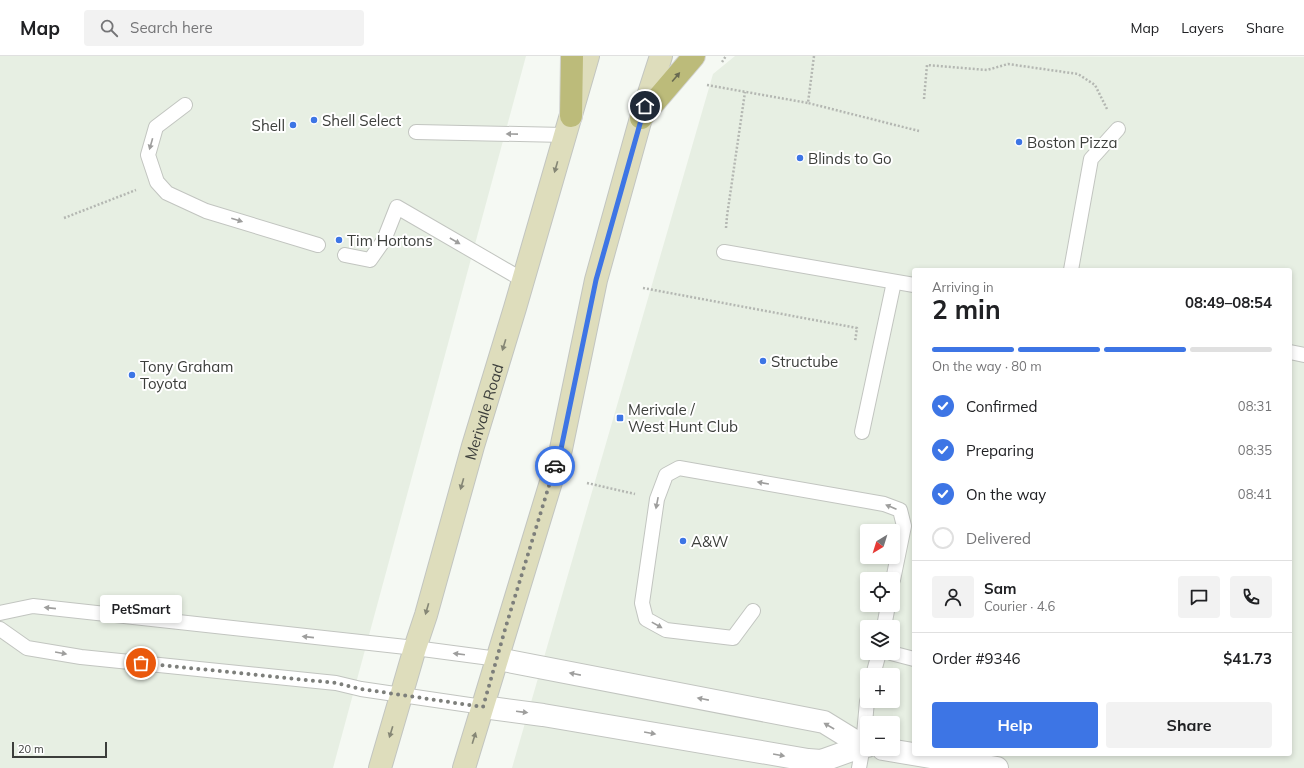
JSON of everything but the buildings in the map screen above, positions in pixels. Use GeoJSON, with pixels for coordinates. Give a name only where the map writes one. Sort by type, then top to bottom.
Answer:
{"type":"FeatureCollection","features":[{"type":"Feature","properties":{"kind":"main road"},"geometry":{"type":"LineString","coordinates":[[568,126],[572,56]]}},
{"type":"Feature","properties":{"kind":"main road","name":"Merivale Road"},"geometry":{"type":"LineString","coordinates":[[380,768],[426,615],[473,446],[588,56]]}},
{"type":"Feature","properties":{"kind":"main road"},"geometry":{"type":"LineString","coordinates":[[464,768],[498,659],[508,619],[561,449],[596,280],[661,56]]}},
{"type":"Feature","properties":{"kind":"main road"},"geometry":{"type":"LineString","coordinates":[[642,118],[694,56]]}},
{"type":"Feature","properties":{"kind":"street"},"geometry":{"type":"LineString","coordinates":[[498,659],[824,722],[860,741]]}},
{"type":"Feature","properties":{"kind":"street"},"geometry":{"type":"LineString","coordinates":[[483,707],[543,715],[820,761],[860,750]]}},
{"type":"Feature","properties":{"kind":"street"},"geometry":{"type":"LineString","coordinates":[[900,752],[912,754]]}},
{"type":"Feature","properties":{"kind":"street"},"geometry":{"type":"LineString","coordinates":[[925,756],[997,768]]}},
{"type":"Feature","properties":{"kind":"lane"},"geometry":{"type":"LineString","coordinates":[[185,105],[156,127],[148,155],[157,182],[167,193],[206,211],[318,245]]}},
{"type":"Feature","properties":{"kind":"lane"},"geometry":{"type":"LineString","coordinates":[[416,132],[568,126]]}},
{"type":"Feature","properties":{"kind":"lane"},"geometry":{"type":"LineString","coordinates":[[1071,268],[1091,159],[1118,129]]}},
{"type":"Feature","properties":{"kind":"lane"},"geometry":{"type":"LineString","coordinates":[[345,254],[370,260],[384,240],[397,207],[523,280]]}},
{"type":"Feature","properties":{"kind":"lane"},"geometry":{"type":"LineString","coordinates":[[724,252],[912,285]]}},
{"type":"Feature","properties":{"kind":"lane"},"geometry":{"type":"LineString","coordinates":[[862,432],[894,282]]}},
{"type":"Feature","properties":{"kind":"lane"},"geometry":{"type":"LineString","coordinates":[[1292,352],[1304,354]]}},
{"type":"Feature","properties":{"kind":"lane"},"geometry":{"type":"LineString","coordinates":[[753,611],[733,638],[666,630],[646,619],[642,603],[643,595],[657,499],[666,475],[680,468],[884,504],[900,510],[904,526],[895,572]]}},
{"type":"Feature","properties":{"kind":"lane"},"geometry":{"type":"LineString","coordinates":[[0,613],[33,606],[415,648],[498,659]]}},
{"type":"Feature","properties":{"kind":"lane"},"geometry":{"type":"LineString","coordinates":[[0,629],[27,648],[81,657],[336,683],[361,689],[483,707]]}},
{"type":"Feature","properties":{"kind":"lane"},"geometry":{"type":"LineString","coordinates":[[900,655],[912,658]]}},
{"type":"Feature","properties":{"kind":"lane"},"geometry":{"type":"LineString","coordinates":[[859,768],[866,756]]}},
{"type":"Feature","properties":{"kind":"path"},"geometry":{"type":"LineString","coordinates":[[718,68],[726,56]]}},
{"type":"Feature","properties":{"kind":"path"},"geometry":{"type":"LineString","coordinates":[[808,102],[814,56]]}},
{"type":"Feature","properties":{"kind":"path"},"geometry":{"type":"LineString","coordinates":[[924,99],[928,64],[987,70],[1008,64],[1078,74],[1095,85],[1118,129]]}},
{"type":"Feature","properties":{"kind":"path"},"geometry":{"type":"LineString","coordinates":[[710,79],[706,85],[808,102],[919,131]]}},
{"type":"Feature","properties":{"kind":"path"},"geometry":{"type":"LineString","coordinates":[[724,252],[727,216],[745,92]]}},
{"type":"Feature","properties":{"kind":"path"},"geometry":{"type":"LineString","coordinates":[[64,218],[157,182]]}},
{"type":"Feature","properties":{"kind":"path"},"geometry":{"type":"LineString","coordinates":[[643,288],[857,328],[853,353],[877,359]]}},
{"type":"Feature","properties":{"kind":"path"},"geometry":{"type":"LineString","coordinates":[[587,483],[629,493]]}},
{"type":"Feature","properties":{"kind":"shaded area"},"geometry":{"type":"Polygon","coordinates":[[[0,56],[526,56],[333,768],[0,768],[0,56]]]}},
{"type":"Feature","properties":{"kind":"shaded area"},"geometry":{"type":"Polygon","coordinates":[[[735,56],[1304,57],[1304,768],[512,768],[713,74],[735,56]]]}},
{"type":"Feature","properties":{"kind":"way so far"},"geometry":{"type":"LineString","coordinates":[[141,663],[336,683],[361,689],[483,707],[555,466]]}},
{"type":"Feature","properties":{"kind":"place","name":"Shell Select"},"geometry":{"type":"Point","coordinates":[314,120]}},
{"type":"Feature","properties":{"kind":"place","name":"Shell"},"geometry":{"type":"Point","coordinates":[293,125]}},
{"type":"Feature","properties":{"kind":"place","name":"Boston Pizza"},"geometry":{"type":"Point","coordinates":[1019,142]}},
{"type":"Feature","properties":{"kind":"place","name":"Blinds to Go"},"geometry":{"type":"Point","coordinates":[800,158]}},
{"type":"Feature","properties":{"kind":"place","name":"Tim Hortons"},"geometry":{"type":"Point","coordinates":[339,240]}},
{"type":"Feature","properties":{"kind":"place","name":"Structube"},"geometry":{"type":"Point","coordinates":[763,361]}},
{"type":"Feature","properties":{"kind":"place","name":"Tony Graham Toyota"},"geometry":{"type":"Point","coordinates":[132,375]}},
{"type":"Feature","properties":{"kind":"place","name":"Merivale / West Hunt Club"},"geometry":{"type":"Point","coordinates":[620,418]}},
{"type":"Feature","properties":{"kind":"place","name":"A&W"},"geometry":{"type":"Point","coordinates":[683,541]}},
{"type":"Feature","properties":{"kind":"place","name":"PetSmart"},"geometry":{"type":"Point","coordinates":[141,663]}},
{"type":"Feature","properties":{"kind":"route"},"geometry":{"type":"LineString","coordinates":[[555,466],[561,449],[596,280],[645,106]]}}]}
